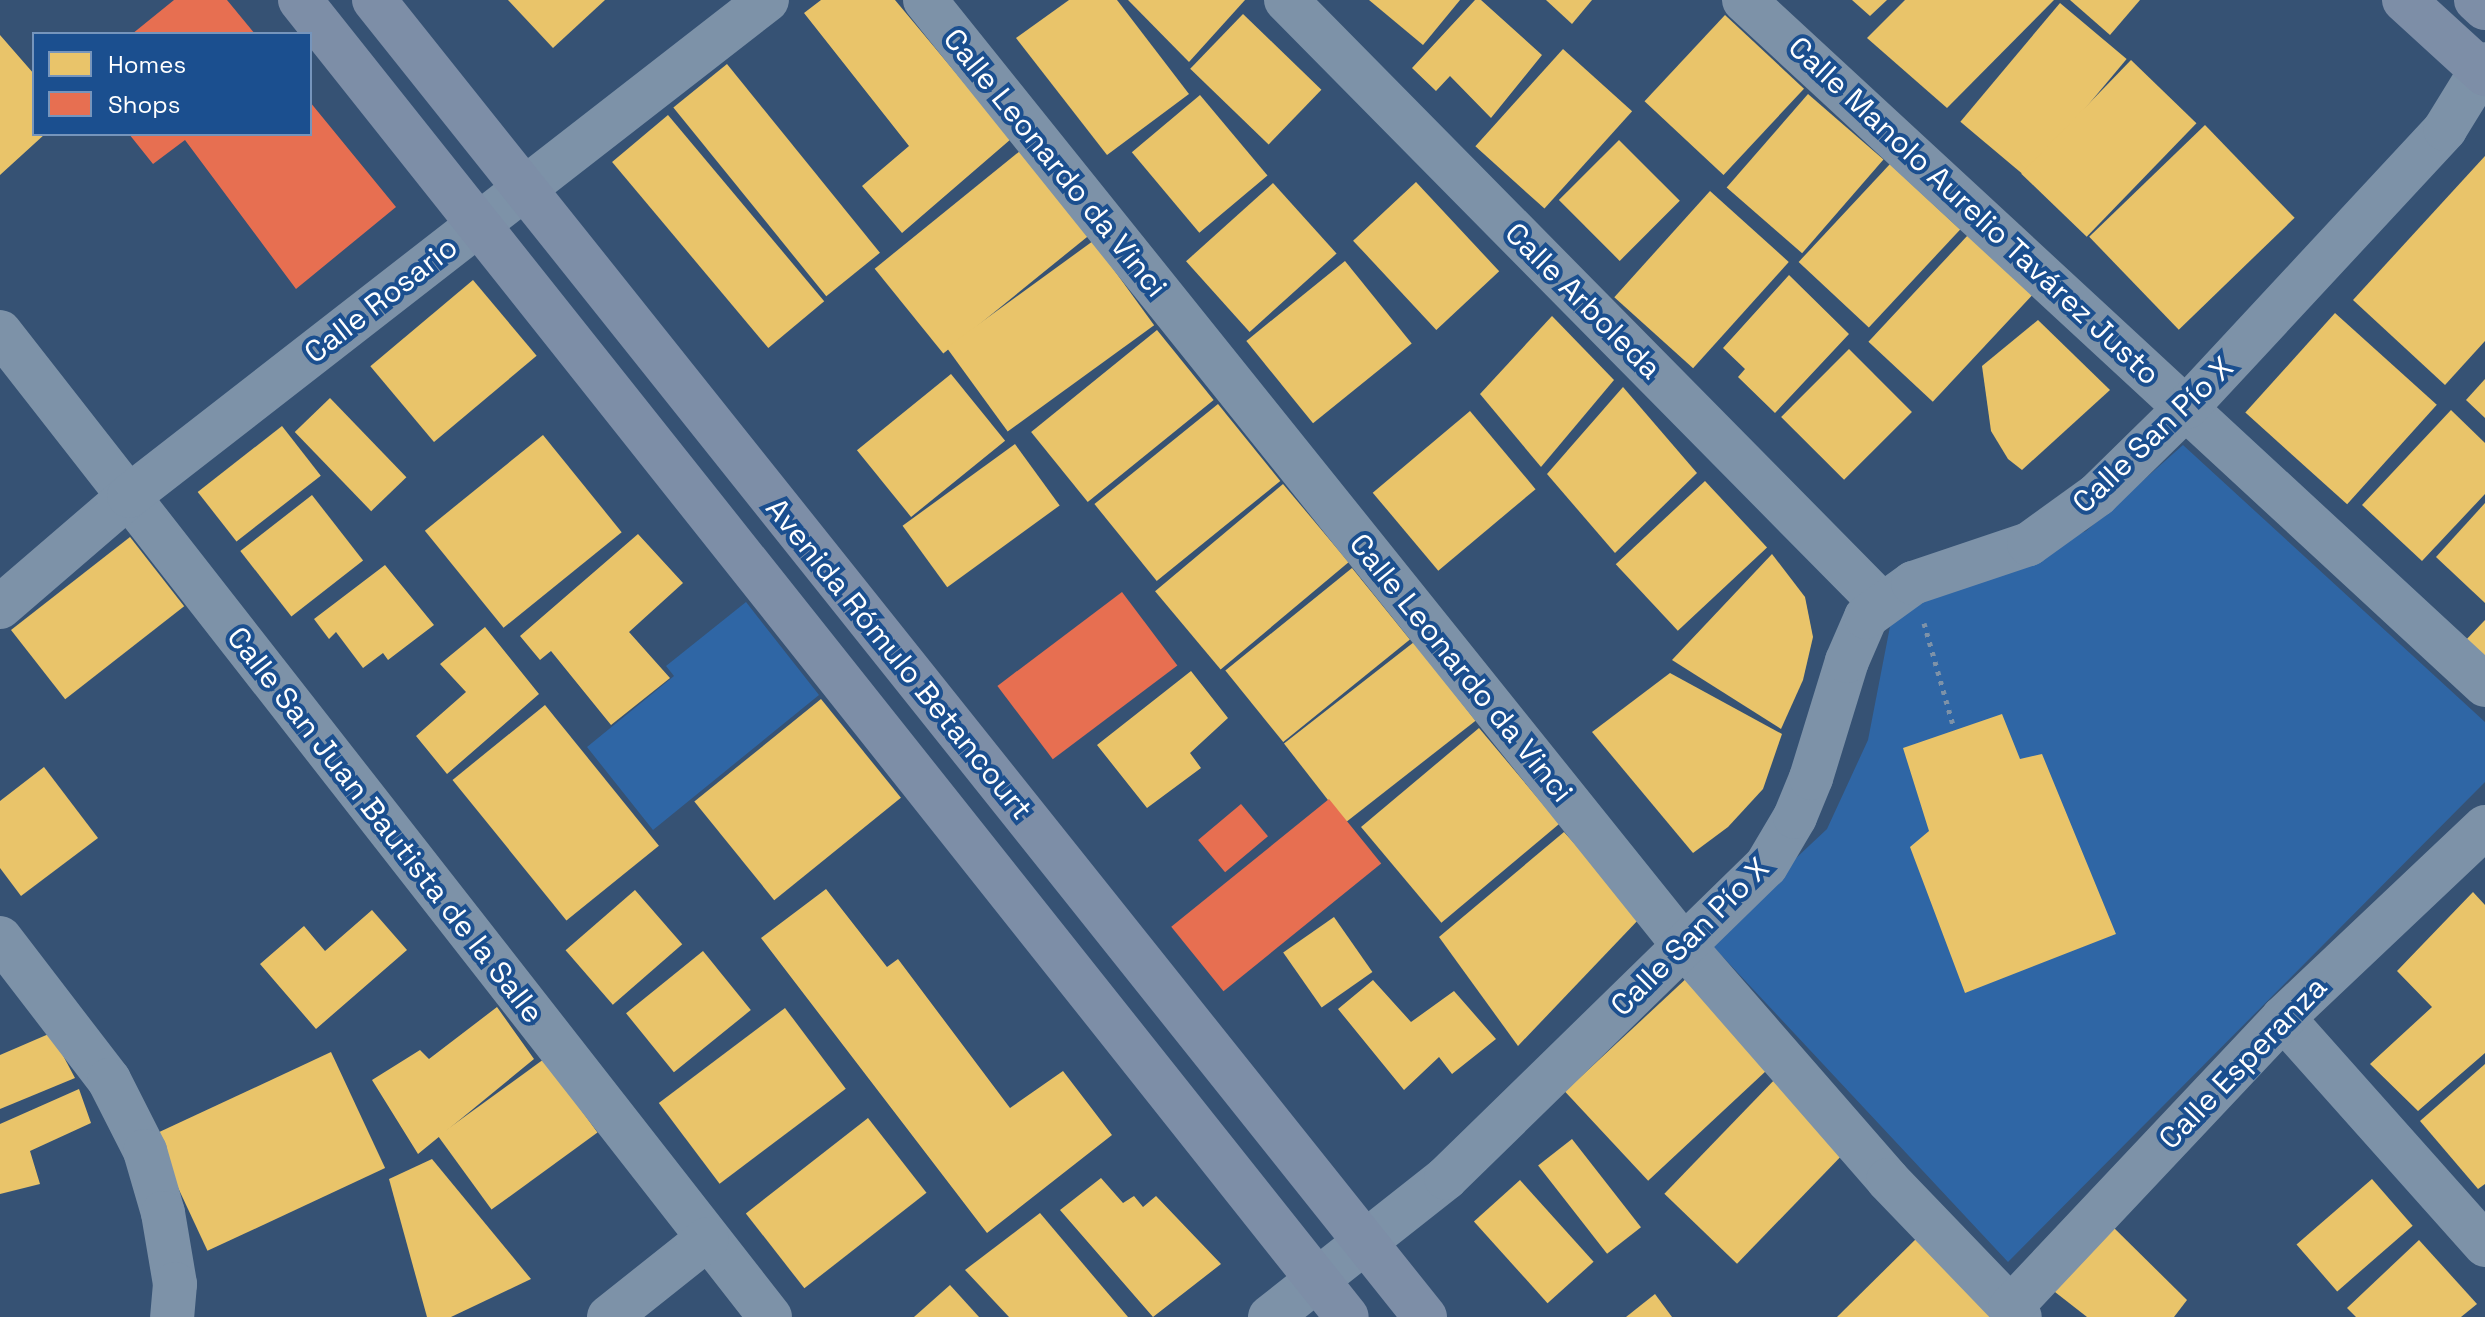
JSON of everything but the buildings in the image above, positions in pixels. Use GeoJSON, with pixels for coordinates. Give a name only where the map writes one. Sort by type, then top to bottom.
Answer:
{"type":"FeatureCollection","features":[{"type":"Feature","properties":{"kind":"main road","name":"Avenida Rómulo Betancourt"},"geometry":{"type":"LineString","coordinates":[[300,0],[1347,1317]]}},
{"type":"Feature","properties":{"kind":"main road","name":"Avenida Rómulo Betancourt"},"geometry":{"type":"LineString","coordinates":[[374,0],[1425,1317]]}},
{"type":"Feature","properties":{"kind":"main road"},"geometry":{"type":"LineString","coordinates":[[2404,0],[2484,77]]}},
{"type":"Feature","properties":{"kind":"main road"},"geometry":{"type":"LineString","coordinates":[[2476,0],[2485,8]]}},
{"type":"Feature","properties":{"kind":"street","name":"Calle Rosario"},"geometry":{"type":"LineString","coordinates":[[0,607],[129,496],[767,0]]}},
{"type":"Feature","properties":{"kind":"street","name":"Calle Leonardo da Vinci"},"geometry":{"type":"LineString","coordinates":[[925,0],[1685,947],[1888,1180],[2015,1312]]}},
{"type":"Feature","properties":{"kind":"street","name":"Calle Arboleda"},"geometry":{"type":"LineString","coordinates":[[1286,0],[1897,593]]}},
{"type":"Feature","properties":{"kind":"street","name":"Calle Manolo Aurelio Tavárez Justo"},"geometry":{"type":"LineString","coordinates":[[1744,0],[2485,685]]}},
{"type":"Feature","properties":{"kind":"street","name":"Calle San Pío X"},"geometry":{"type":"LineString","coordinates":[[1270,1317],[1446,1178],[1766,866],[1795,817],[1811,778],[1857,632],[1897,593],[2029,544],[2097,495],[2187,407],[2445,129],[2484,77]]}},
{"type":"Feature","properties":{"kind":"street","name":"Calle San Juan Bautista de la Salle"},"geometry":{"type":"LineString","coordinates":[[0,332],[770,1317]]}},
{"type":"Feature","properties":{"kind":"street","name":"Calle Esperanza"},"geometry":{"type":"LineString","coordinates":[[2015,1312],[2283,1018],[2485,827]]}},
{"type":"Feature","properties":{"kind":"street"},"geometry":{"type":"LineString","coordinates":[[0,938],[109,1080],[145,1151],[163,1213],[172,1270],[172,1317]]}},
{"type":"Feature","properties":{"kind":"street"},"geometry":{"type":"LineString","coordinates":[[2283,1018],[2485,1245]]}},
{"type":"Feature","properties":{"kind":"street"},"geometry":{"type":"LineString","coordinates":[[609,1317],[707,1239]]}},
{"type":"Feature","properties":{"kind":"path"},"geometry":{"type":"LineString","coordinates":[[1897,593],[1953,725]]}},
{"type":"Feature","properties":{"kind":"shaded area"},"geometry":{"type":"Polygon","coordinates":[[[2183,445],[2485,722],[2485,782],[2008,1262],[1708,941],[1827,829],[1868,740],[1893,611],[2086,531],[2183,445]]]}},
{"type":"Feature","properties":{"kind":"shaded area"},"geometry":{"type":"Polygon","coordinates":[[[746,602],[819,695],[653,830],[587,747],[674,676],[666,666],[746,602]]]}}]}
